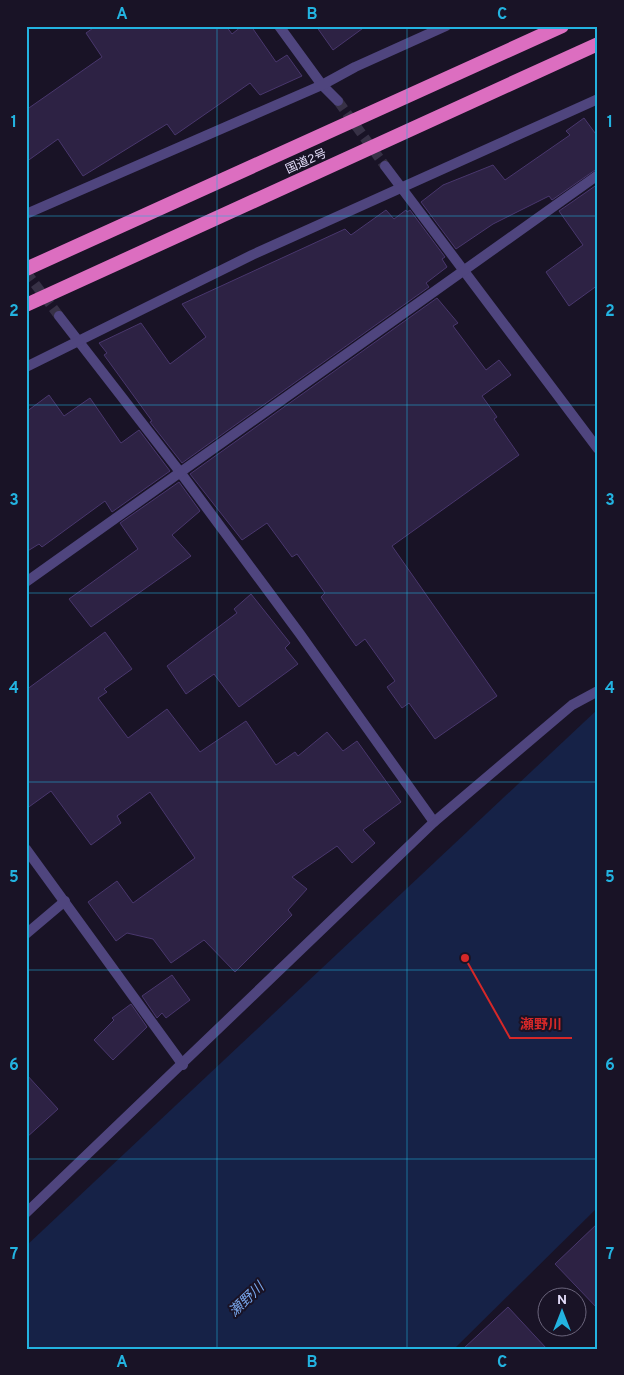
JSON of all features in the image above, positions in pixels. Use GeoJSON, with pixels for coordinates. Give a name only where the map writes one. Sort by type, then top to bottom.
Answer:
{"type":"FeatureCollection","features":[{"type":"Feature","properties":{"kind":"highway","name":"国道2号"},"geometry":{"type":"LineString","coordinates":[[26,269],[562,26]]}},
{"type":"Feature","properties":{"kind":"highway","name":"国道2号"},"geometry":{"type":"LineString","coordinates":[[26,305],[598,44]]}},
{"type":"Feature","properties":{"kind":"street"},"geometry":{"type":"LineString","coordinates":[[279,26],[322,85],[338,101]]}},
{"type":"Feature","properties":{"kind":"street"},"geometry":{"type":"LineString","coordinates":[[26,214],[322,85],[355,67],[446,26]]}},
{"type":"Feature","properties":{"kind":"street"},"geometry":{"type":"LineString","coordinates":[[26,367],[252,255],[598,99]]}},
{"type":"Feature","properties":{"kind":"street"},"geometry":{"type":"LineString","coordinates":[[385,166],[598,449]]}},
{"type":"Feature","properties":{"kind":"street"},"geometry":{"type":"LineString","coordinates":[[26,582],[598,176]]}},
{"type":"Feature","properties":{"kind":"street"},"geometry":{"type":"LineString","coordinates":[[59,316],[180,472],[300,634],[434,822]]}},
{"type":"Feature","properties":{"kind":"street"},"geometry":{"type":"LineString","coordinates":[[26,1213],[434,822],[572,705],[598,691]]}},
{"type":"Feature","properties":{"kind":"street"},"geometry":{"type":"LineString","coordinates":[[26,849],[183,1064]]}},
{"type":"Feature","properties":{"kind":"street"},"geometry":{"type":"LineString","coordinates":[[26,934],[65,901]]}},
{"type":"Feature","properties":{"kind":"water","name":"瀬野川"},"geometry":{"type":"Polygon","coordinates":[[[598,709],[598,1207],[454,1349],[26,1349],[26,1246],[598,709]]]}},
{"type":"Feature","properties":{"kind":"building"},"geometry":{"type":"Polygon","coordinates":[[[96,26],[226,26],[232,34],[242,26],[251,26],[276,62],[287,55],[302,76],[260,95],[250,83],[175,135],[167,124],[83,176],[58,139],[26,162],[26,110],[102,57],[86,33],[96,26]]]}},
{"type":"Feature","properties":{"kind":"building"},"geometry":{"type":"Polygon","coordinates":[[[316,26],[366,26],[333,50],[316,26]]]}},
{"type":"Feature","properties":{"kind":"building"},"geometry":{"type":"Polygon","coordinates":[[[584,118],[598,137],[598,168],[552,200],[549,196],[493,224],[456,249],[421,202],[443,185],[493,165],[505,180],[570,135],[566,131],[584,118]]]}},
{"type":"Feature","properties":{"kind":"building"},"geometry":{"type":"Polygon","coordinates":[[[598,184],[598,285],[569,306],[546,272],[583,245],[559,211],[598,184]]]}},
{"type":"Feature","properties":{"kind":"building"},"geometry":{"type":"Polygon","coordinates":[[[386,210],[394,219],[406,210],[407,212],[410,210],[445,257],[442,259],[447,267],[426,283],[429,287],[182,463],[150,422],[152,421],[104,355],[107,353],[99,343],[141,323],[170,364],[206,337],[182,304],[345,229],[351,235],[386,210]]]}},
{"type":"Feature","properties":{"kind":"building"},"geometry":{"type":"Polygon","coordinates":[[[437,298],[458,323],[453,326],[486,370],[499,360],[511,375],[482,396],[497,417],[494,419],[519,455],[392,546],[497,696],[435,739],[409,703],[402,708],[387,687],[395,681],[365,639],[356,646],[321,597],[325,593],[297,554],[292,557],[267,523],[242,540],[190,474],[437,298]]]}},
{"type":"Feature","properties":{"kind":"building"},"geometry":{"type":"Polygon","coordinates":[[[49,395],[64,416],[90,398],[121,443],[139,430],[170,471],[112,512],[105,501],[42,547],[39,544],[26,552],[26,412],[49,395]]]}},
{"type":"Feature","properties":{"kind":"building"},"geometry":{"type":"Polygon","coordinates":[[[179,482],[200,511],[172,535],[191,556],[91,627],[69,599],[138,549],[120,523],[179,482]]]}},
{"type":"Feature","properties":{"kind":"building"},"geometry":{"type":"Polygon","coordinates":[[[251,594],[290,643],[285,648],[298,664],[239,707],[214,674],[186,694],[167,666],[237,613],[234,609],[251,594]]]}},
{"type":"Feature","properties":{"kind":"building"},"geometry":{"type":"Polygon","coordinates":[[[105,632],[132,669],[104,689],[107,692],[98,698],[128,738],[167,709],[200,752],[246,721],[276,765],[295,752],[298,756],[327,732],[343,751],[357,741],[401,802],[363,830],[375,843],[352,863],[337,846],[292,877],[307,889],[288,910],[292,915],[235,972],[204,940],[171,963],[153,939],[127,933],[116,941],[88,902],[117,881],[133,903],[195,858],[150,792],[117,816],[121,823],[91,845],[51,791],[26,809],[26,690],[105,632]]]}},
{"type":"Feature","properties":{"kind":"building"},"geometry":{"type":"Polygon","coordinates":[[[172,975],[190,1000],[166,1018],[162,1013],[157,1018],[142,996],[172,975]]]}},
{"type":"Feature","properties":{"kind":"building"},"geometry":{"type":"Polygon","coordinates":[[[131,1004],[147,1027],[113,1060],[94,1040],[114,1020],[112,1018],[131,1004]]]}},
{"type":"Feature","properties":{"kind":"building"},"geometry":{"type":"Polygon","coordinates":[[[26,1074],[58,1109],[26,1138],[26,1074]]]}},
{"type":"Feature","properties":{"kind":"building"},"geometry":{"type":"Polygon","coordinates":[[[598,1223],[598,1309],[586,1296],[586,1288],[578,1288],[555,1264],[598,1223]]]}},
{"type":"Feature","properties":{"kind":"building"},"geometry":{"type":"Polygon","coordinates":[[[508,1307],[547,1349],[463,1349],[508,1307]]]}},
{"type":"Feature","properties":{"kind":"tunnel"},"geometry":{"type":"LineString","coordinates":[[338,101],[385,166]]}},
{"type":"Feature","properties":{"kind":"tunnel"},"geometry":{"type":"LineString","coordinates":[[26,272],[59,316]]}},
{"type":"Feature","properties":{"kind":"place","name":"瀬野川"},"geometry":{"type":"Point","coordinates":[465,958]}}]}
